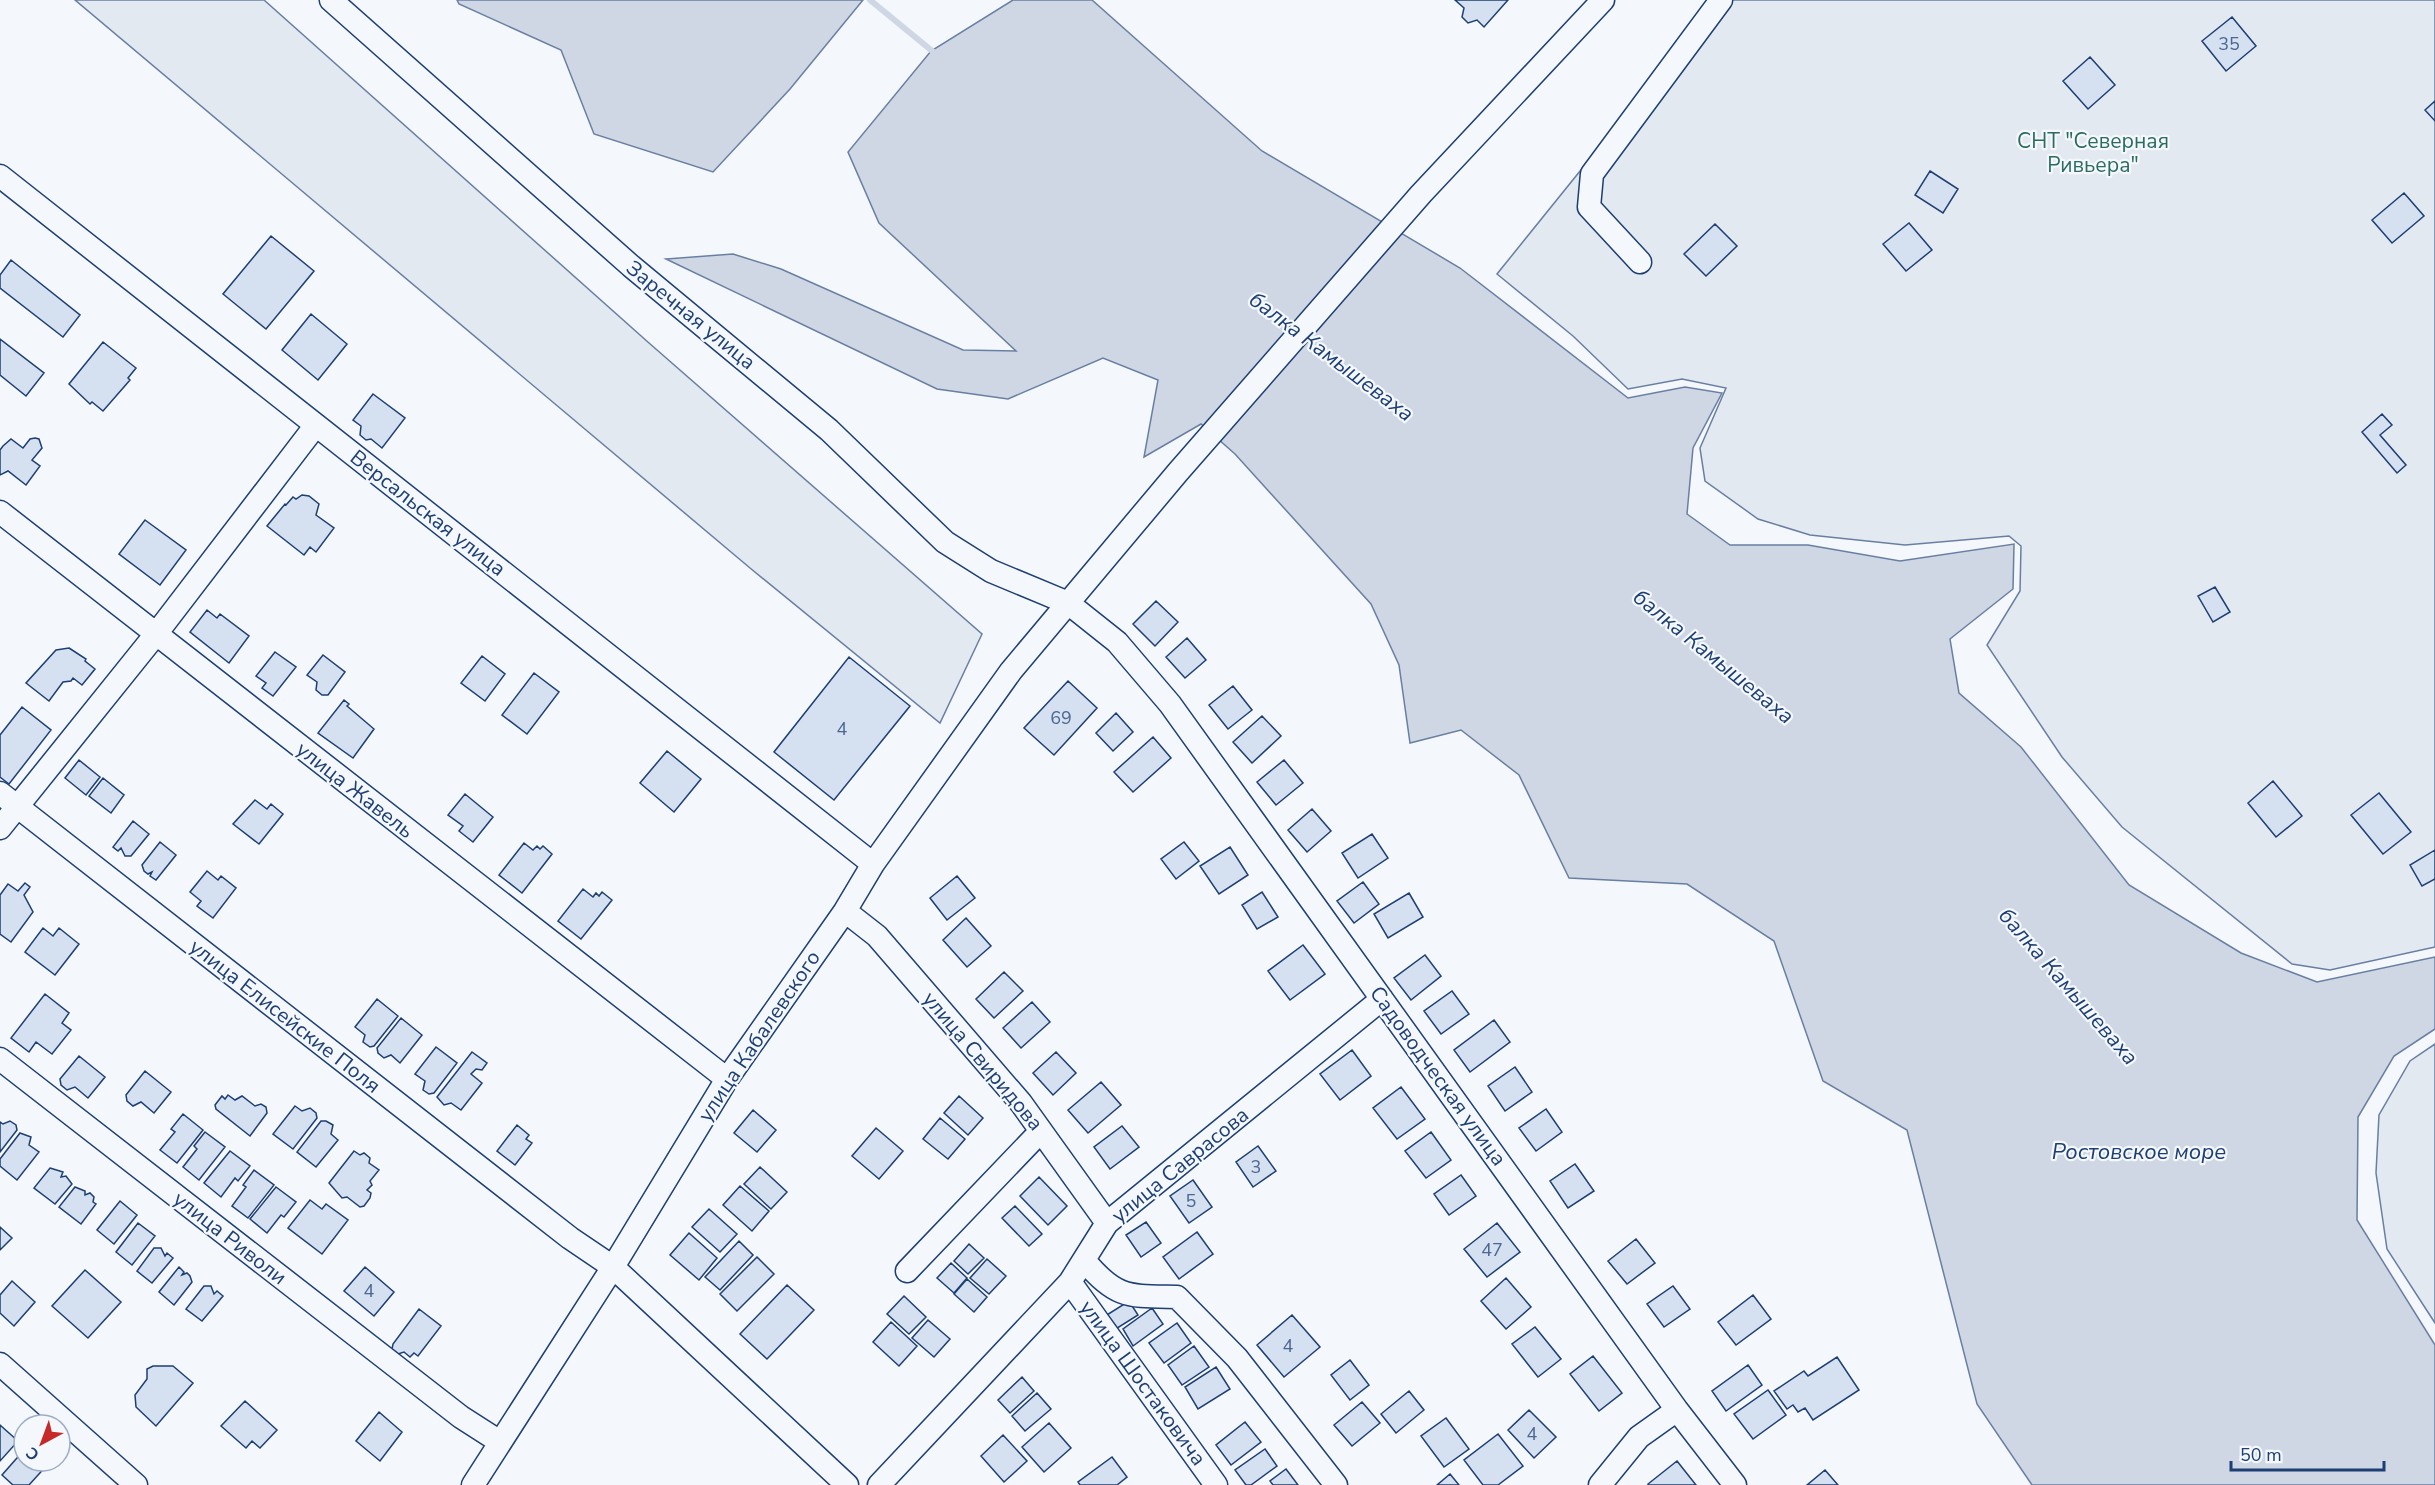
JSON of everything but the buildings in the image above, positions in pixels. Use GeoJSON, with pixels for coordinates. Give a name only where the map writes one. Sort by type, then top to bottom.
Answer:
{"type":"FeatureCollection","features":[{"type":"Feature","properties":{"kind":"street","name":"Заречная улица"},"geometry":{"type":"LineString","coordinates":[[331,0],[631,266],[829,430],[945,542],[991,571],[1068,603],[1117,642],[1142,668]]}},
{"type":"Feature","properties":{"kind":"street","name":"улица Кабалевского"},"geometry":{"type":"LineString","coordinates":[[473,1485],[613,1267],[719,1073],[845,910],[864,857],[1011,671],[1178,472],[1421,194],[1603,0]]}},
{"type":"Feature","properties":{"kind":"street"},"geometry":{"type":"LineString","coordinates":[[1640,262],[1589,207],[1592,174],[1722,0]]}},
{"type":"Feature","properties":{"kind":"street","name":"Версальская улица"},"geometry":{"type":"LineString","coordinates":[[0,176],[864,857]]}},
{"type":"Feature","properties":{"kind":"street"},"geometry":{"type":"LineString","coordinates":[[0,828],[9,800],[156,634],[316,424]]}},
{"type":"Feature","properties":{"kind":"street","name":"улица Жавель"},"geometry":{"type":"LineString","coordinates":[[0,512],[719,1073]]}},
{"type":"Feature","properties":{"kind":"street","name":"Садоводческая улица"},"geometry":{"type":"LineString","coordinates":[[1142,668],[1383,999],[1677,1410],[1735,1485]]}},
{"type":"Feature","properties":{"kind":"street","name":"улица Елисейские Поля"},"geometry":{"type":"LineString","coordinates":[[9,800],[570,1238],[613,1267],[847,1485]]}},
{"type":"Feature","properties":{"kind":"street","name":"улица Свиридова"},"geometry":{"type":"LineString","coordinates":[[845,910],[877,936],[1021,1103],[1107,1223]]}},
{"type":"Feature","properties":{"kind":"street","name":"улица Саврасова"},"geometry":{"type":"LineString","coordinates":[[879,1485],[1070,1282],[1107,1223],[1383,999]]}},
{"type":"Feature","properties":{"kind":"street","name":"улица Риволи"},"geometry":{"type":"LineString","coordinates":[[0,1059],[461,1417],[500,1442]]}},
{"type":"Feature","properties":{"kind":"street"},"geometry":{"type":"LineString","coordinates":[[908,1271],[1041,1131]]}},
{"type":"Feature","properties":{"kind":"street"},"geometry":{"type":"LineString","coordinates":[[1084,1260],[1096,1275],[1125,1296],[1176,1297],[1237,1358],[1336,1485]]}},
{"type":"Feature","properties":{"kind":"street","name":"улица Шостаковича"},"geometry":{"type":"LineString","coordinates":[[1070,1282],[1216,1485]]}},
{"type":"Feature","properties":{"kind":"street"},"geometry":{"type":"LineString","coordinates":[[0,1364],[136,1485]]}},
{"type":"Feature","properties":{"kind":"street"},"geometry":{"type":"LineString","coordinates":[[1600,1485],[1639,1437],[1677,1410]]}},
{"type":"Feature","properties":{"kind":"green space"},"geometry":{"type":"Polygon","coordinates":[[[75,0],[264,0],[649,343],[982,634],[940,723],[750,568],[75,0]]]}},
{"type":"Feature","properties":{"kind":"green space","name":"СНТ \"Северная Ривьера\""},"geometry":{"type":"Polygon","coordinates":[[[1718,0],[2435,0],[2435,947],[2330,970],[2292,964],[2122,827],[2062,757],[1987,645],[2020,591],[2021,546],[2009,536],[1905,545],[1810,535],[1758,519],[1705,481],[1700,448],[1726,388],[1682,379],[1628,389],[1573,336],[1497,274],[1718,0]]]}},
{"type":"Feature","properties":{"kind":"green space"},"geometry":{"type":"Polygon","coordinates":[[[2435,1044],[2435,1323],[2387,1249],[2376,1173],[2379,1115],[2410,1061],[2435,1044]]]}},
{"type":"Feature","properties":{"kind":"water"},"geometry":{"type":"Polygon","coordinates":[[[457,0],[863,0],[790,89],[713,172],[594,134],[561,50],[459,4],[457,0]]]}},
{"type":"Feature","properties":{"kind":"water","name":"Ростовское море"},"geometry":{"type":"Polygon","coordinates":[[[1013,0],[1092,0],[1262,151],[1460,268],[1628,398],[1685,387],[1722,393],[1693,448],[1687,514],[1730,545],[1808,545],[1900,561],[2014,544],[2013,589],[1950,639],[1959,693],[2021,747],[2129,885],[2241,953],[2317,982],[2435,957],[2435,1029],[2394,1056],[2358,1117],[2357,1220],[2435,1345],[2435,1485],[2032,1485],[1977,1404],[1907,1130],[1823,1081],[1774,941],[1687,884],[1569,878],[1519,775],[1461,730],[1410,743],[1399,665],[1371,604],[1235,454],[1201,424],[1144,457],[1158,380],[1103,358],[1008,399],[937,389],[666,259],[733,254],[781,269],[963,350],[1016,351],[879,223],[848,152],[931,51],[1013,0]]]}},
{"type":"Feature","properties":{"kind":"waterway","name":"балка Камышеваха"},"geometry":{"type":"LineString","coordinates":[[870,0],[937,55]]}}]}
